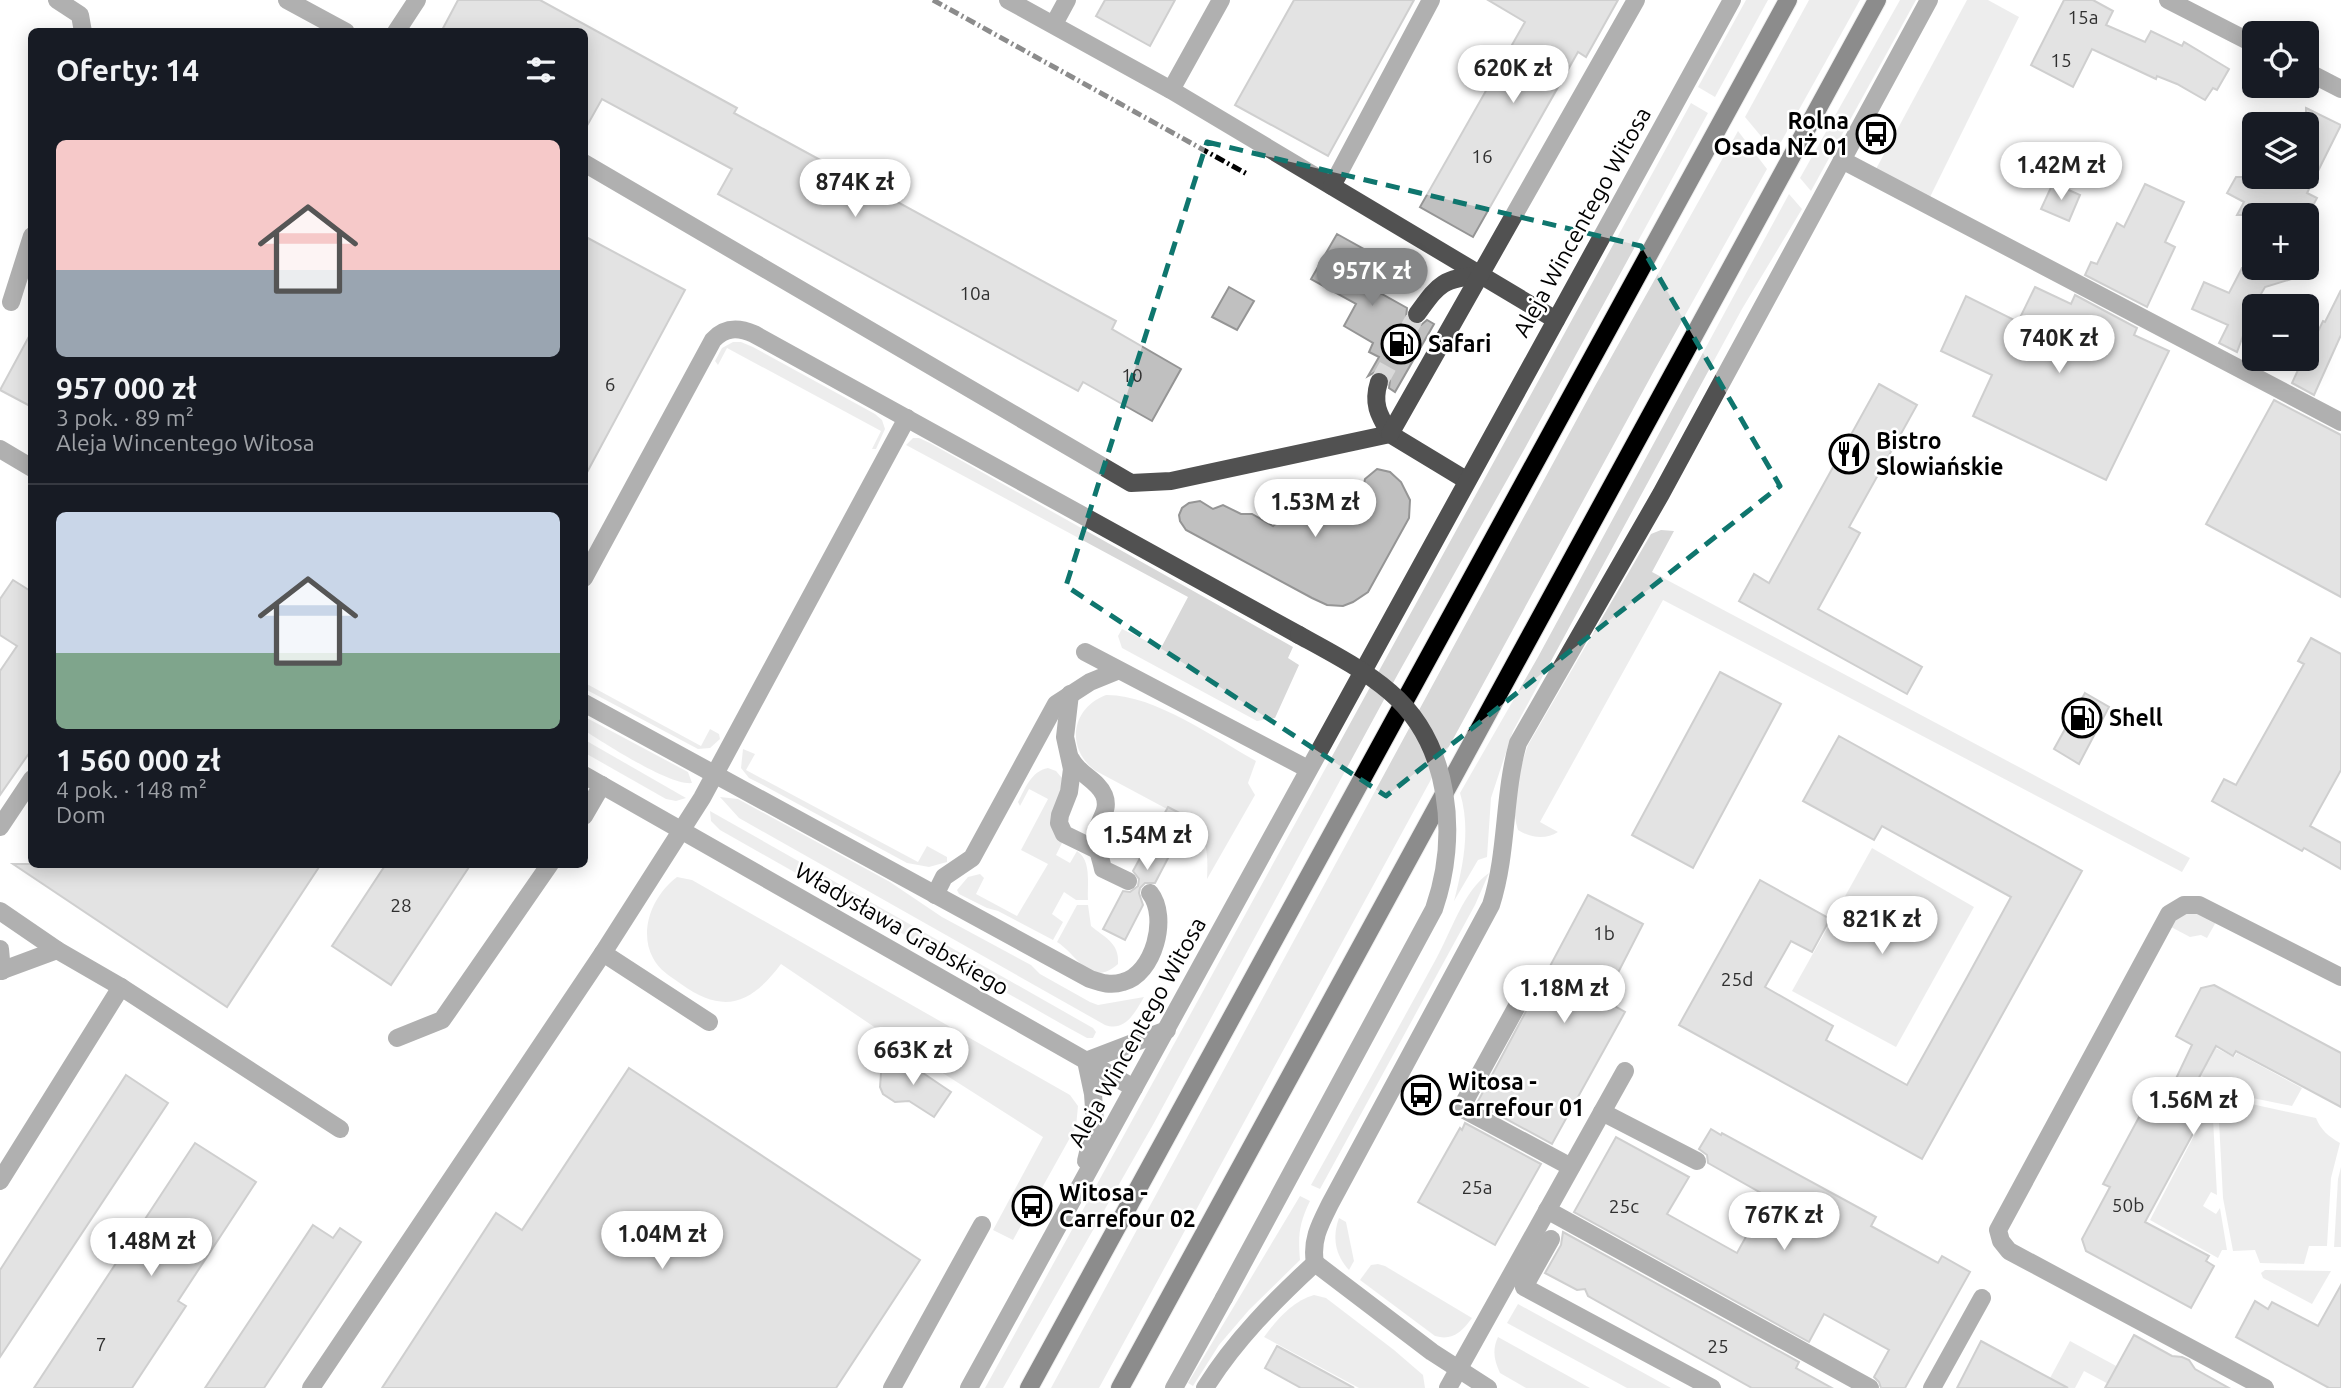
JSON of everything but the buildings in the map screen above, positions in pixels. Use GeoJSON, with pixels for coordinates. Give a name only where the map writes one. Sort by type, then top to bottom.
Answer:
{"type":"FeatureCollection","features":[{"type":"Feature","properties":{"kind":"main road"},"geometry":{"type":"LineString","coordinates":[[1029,1388],[1788,0]]}},
{"type":"Feature","properties":{"kind":"main road"},"geometry":{"type":"LineString","coordinates":[[1121,1388],[1877,0]]}},
{"type":"Feature","properties":{"kind":"street"},"geometry":{"type":"LineString","coordinates":[[57,0],[80,15],[82,28]]}},
{"type":"Feature","properties":{"kind":"street"},"geometry":{"type":"LineString","coordinates":[[287,0],[339,28]]}},
{"type":"Feature","properties":{"kind":"street"},"geometry":{"type":"LineString","coordinates":[[399,28],[417,0]]}},
{"type":"Feature","properties":{"kind":"street"},"geometry":{"type":"LineString","coordinates":[[1008,0],[1171,90],[1556,320]]}},
{"type":"Feature","properties":{"kind":"street"},"geometry":{"type":"LineString","coordinates":[[1054,24],[1067,0]]}},
{"type":"Feature","properties":{"kind":"street"},"geometry":{"type":"LineString","coordinates":[[1171,90],[1221,0]]}},
{"type":"Feature","properties":{"kind":"street"},"geometry":{"type":"LineString","coordinates":[[1332,186],[1431,0]]}},
{"type":"Feature","properties":{"kind":"street"},"geometry":{"type":"LineString","coordinates":[[588,165],[1131,484],[1171,481],[1390,435],[1636,0]]}},
{"type":"Feature","properties":{"kind":"street","name":"Aleja Wincentego Witosa"},"geometry":{"type":"LineString","coordinates":[[969,1388],[1732,0]]}},
{"type":"Feature","properties":{"kind":"street"},"geometry":{"type":"LineString","coordinates":[[1488,1388],[1458,1370],[1315,1263],[1315,1237],[1330,1204],[1491,905],[1500,878],[1507,793],[1518,743],[1661,494],[1929,0]]}},
{"type":"Feature","properties":{"kind":"street"},"geometry":{"type":"LineString","coordinates":[[2168,0],[2242,38]]}},
{"type":"Feature","properties":{"kind":"street"},"geometry":{"type":"LineString","coordinates":[[2319,78],[2341,89]]}},
{"type":"Feature","properties":{"kind":"street"},"geometry":{"type":"LineString","coordinates":[[1842,160],[2341,422]]}},
{"type":"Feature","properties":{"kind":"street"},"geometry":{"type":"LineString","coordinates":[[11,302],[28,249]]}},
{"type":"Feature","properties":{"kind":"street"},"geometry":{"type":"LineString","coordinates":[[1417,314],[1437,286],[1455,278],[1480,275]]}},
{"type":"Feature","properties":{"kind":"street"},"geometry":{"type":"LineString","coordinates":[[588,571],[707,349],[724,331],[743,329],[1299,635],[1371,677],[1401,703],[1413,718],[1433,754],[1445,796],[1448,832],[1446,868],[1434,909],[1174,1388]]}},
{"type":"Feature","properties":{"kind":"street"},"geometry":{"type":"LineString","coordinates":[[1379,382],[1375,394],[1376,409],[1390,435],[1466,480]]}},
{"type":"Feature","properties":{"kind":"street"},"geometry":{"type":"LineString","coordinates":[[311,1388],[603,953],[681,831],[715,774],[907,418]]}},
{"type":"Feature","properties":{"kind":"street"},"geometry":{"type":"LineString","coordinates":[[0,449],[28,466]]}},
{"type":"Feature","properties":{"kind":"street"},"geometry":{"type":"LineString","coordinates":[[1085,652],[1308,769]]}},
{"type":"Feature","properties":{"kind":"street"},"geometry":{"type":"LineString","coordinates":[[935,895],[944,877],[972,858],[1056,704],[1090,682],[1117,671]]}},
{"type":"Feature","properties":{"kind":"street"},"geometry":{"type":"LineString","coordinates":[[1070,694],[1065,737],[1072,781],[1059,823],[1063,834],[1099,850]]}},
{"type":"Feature","properties":{"kind":"street"},"geometry":{"type":"LineString","coordinates":[[588,705],[1105,985],[1124,982],[1135,976],[1144,965],[1160,925],[1159,910],[1150,893]]}},
{"type":"Feature","properties":{"kind":"street"},"geometry":{"type":"LineString","coordinates":[[1068,752],[1076,768],[1103,792],[1107,804],[1096,835],[1103,869],[1128,881]]}},
{"type":"Feature","properties":{"kind":"street","name":"Władysława Grabskiego"},"geometry":{"type":"LineString","coordinates":[[588,777],[1134,1088]]}},
{"type":"Feature","properties":{"kind":"street"},"geometry":{"type":"LineString","coordinates":[[0,827],[28,785]]}},
{"type":"Feature","properties":{"kind":"street"},"geometry":{"type":"LineString","coordinates":[[588,809],[602,785]]}},
{"type":"Feature","properties":{"kind":"street"},"geometry":{"type":"LineString","coordinates":[[397,1038],[442,1020],[547,868]]}},
{"type":"Feature","properties":{"kind":"street"},"geometry":{"type":"LineString","coordinates":[[2265,1388],[2009,1251],[2001,1241],[1998,1230],[2169,914],[2184,905],[2200,905],[2341,977]]}},
{"type":"Feature","properties":{"kind":"street"},"geometry":{"type":"LineString","coordinates":[[0,911],[340,1129]]}},
{"type":"Feature","properties":{"kind":"street"},"geometry":{"type":"LineString","coordinates":[[0,949],[1,971],[57,950]]}},
{"type":"Feature","properties":{"kind":"street"},"geometry":{"type":"LineString","coordinates":[[603,953],[709,1022]]}},
{"type":"Feature","properties":{"kind":"street"},"geometry":{"type":"LineString","coordinates":[[0,1181],[121,988]]}},
{"type":"Feature","properties":{"kind":"street"},"geometry":{"type":"LineString","coordinates":[[1522,997],[1461,1108],[1572,1167]]}},
{"type":"Feature","properties":{"kind":"street"},"geometry":{"type":"LineString","coordinates":[[1080,1185],[1095,1123],[1093,1094],[1086,1061],[1167,1030]]}},
{"type":"Feature","properties":{"kind":"street"},"geometry":{"type":"LineString","coordinates":[[1448,1388],[1625,1071]]}},
{"type":"Feature","properties":{"kind":"street"},"geometry":{"type":"LineString","coordinates":[[1602,1112],[1697,1161]]}},
{"type":"Feature","properties":{"kind":"street"},"geometry":{"type":"LineString","coordinates":[[1547,1210],[1870,1388]]}},
{"type":"Feature","properties":{"kind":"street"},"geometry":{"type":"LineString","coordinates":[[892,1388],[982,1225]]}},
{"type":"Feature","properties":{"kind":"street"},"geometry":{"type":"LineString","coordinates":[[1551,1239],[1524,1287],[1712,1388]]}},
{"type":"Feature","properties":{"kind":"street"},"geometry":{"type":"LineString","coordinates":[[1205,1388],[1244,1334],[1271,1304],[1315,1263]]}},
{"type":"Feature","properties":{"kind":"street"},"geometry":{"type":"LineString","coordinates":[[1933,1388],[1982,1298]]}},
{"type":"Feature","properties":{"kind":"highlighted area"},"geometry":{"type":"Polygon","coordinates":[[[1207,142],[1641,246],[1780,486],[1386,796],[1066,586],[1207,142]]]}},
{"type":"Feature","properties":{"kind":"shaded area"},"geometry":{"type":"Polygon","coordinates":[[[1746,0],[1768,0],[1715,97],[1698,87],[1746,0]]]}},
{"type":"Feature","properties":{"kind":"shaded area"},"geometry":{"type":"Polygon","coordinates":[[[1809,0],[1860,0],[1775,153],[1745,117],[1809,0]]]}},
{"type":"Feature","properties":{"kind":"shaded area"},"geometry":{"type":"Polygon","coordinates":[[[1900,0],[1916,0],[1811,191],[1800,178],[1900,0]]]}},
{"type":"Feature","properties":{"kind":"shaded area"},"geometry":{"type":"Polygon","coordinates":[[[1967,0],[1988,0],[2019,17],[1929,199],[1876,169],[1967,0]]]}},
{"type":"Feature","properties":{"kind":"shaded area"},"geometry":{"type":"Polygon","coordinates":[[[1691,103],[1708,113],[1525,448],[1399,672],[1154,1123],[1003,1388],[985,1388],[1691,103]]]}},
{"type":"Feature","properties":{"kind":"shaded area"},"geometry":{"type":"Polygon","coordinates":[[[1738,131],[1767,169],[1655,369],[1099,1388],[1051,1388],[1595,386],[1738,131]]]}},
{"type":"Feature","properties":{"kind":"shaded area"},"geometry":{"type":"Polygon","coordinates":[[[1789,194],[1802,209],[1742,309],[1513,731],[1491,798],[1487,857],[1478,860],[1454,901],[1463,861],[1465,834],[1460,793],[1538,657],[1789,194]]]}},
{"type":"Feature","properties":{"kind":"shaded area"},"geometry":{"type":"Polygon","coordinates":[[[733,342],[753,347],[875,414],[882,420],[885,429],[876,449],[872,449],[881,431],[727,348],[718,365],[715,361],[722,348],[733,342]]]}},
{"type":"Feature","properties":{"kind":"shaded area"},"geometry":{"type":"Polygon","coordinates":[[[913,438],[930,443],[1293,647],[1288,658],[1299,665],[1275,718],[1257,721],[1122,648],[1118,636],[1122,629],[1161,648],[1188,597],[906,445],[913,438]]]}},
{"type":"Feature","properties":{"kind":"shaded area"},"geometry":{"type":"Polygon","coordinates":[[[1661,530],[1674,531],[1652,572],[2190,858],[2182,872],[1663,600],[1540,822],[1558,832],[1538,837],[1518,830],[1515,798],[1528,745],[1651,534],[1661,530]]]}},
{"type":"Feature","properties":{"kind":"shaded area"},"geometry":{"type":"Polygon","coordinates":[[[588,685],[701,746],[710,729],[719,734],[720,739],[710,748],[698,749],[588,691],[588,685]]]}},
{"type":"Feature","properties":{"kind":"shaded area"},"geometry":{"type":"Polygon","coordinates":[[[1106,695],[1124,697],[1163,709],[1256,761],[1248,783],[1255,795],[1207,879],[1206,850],[1195,824],[1096,771],[1080,752],[1076,741],[1079,719],[1094,701],[1106,695]]]}},
{"type":"Feature","properties":{"kind":"shaded area"},"geometry":{"type":"Polygon","coordinates":[[[588,719],[688,772],[692,783],[669,778],[588,733],[588,719]]]}},
{"type":"Feature","properties":{"kind":"shaded area"},"geometry":{"type":"Polygon","coordinates":[[[588,742],[686,798],[676,801],[666,799],[588,755],[588,742]]]}},
{"type":"Feature","properties":{"kind":"shaded area"},"geometry":{"type":"Polygon","coordinates":[[[743,749],[755,754],[746,770],[918,862],[927,846],[947,857],[947,862],[929,867],[907,863],[749,778],[741,768],[743,749]]]}},
{"type":"Feature","properties":{"kind":"shaded area"},"geometry":{"type":"Polygon","coordinates":[[[1048,768],[1056,771],[1062,778],[1058,838],[1062,843],[1056,855],[1070,863],[1077,851],[1085,861],[1088,880],[1088,900],[1076,900],[1064,892],[1052,914],[1063,922],[1053,940],[959,894],[957,890],[968,877],[980,874],[984,878],[976,894],[1017,916],[1048,864],[1021,850],[1048,799],[1029,789],[1020,806],[1018,802],[1033,777],[1048,768]]]}},
{"type":"Feature","properties":{"kind":"shaded area"},"geometry":{"type":"Polygon","coordinates":[[[720,797],[738,799],[890,882],[942,917],[1031,965],[1040,974],[1090,1002],[1098,1005],[1144,997],[1129,1020],[1118,1026],[1105,1025],[739,818],[720,797]]]}},
{"type":"Feature","properties":{"kind":"shaded area"},"geometry":{"type":"Polygon","coordinates":[[[710,811],[1093,1028],[1096,1032],[1093,1038],[1087,1038],[1067,1027],[720,830],[711,821],[710,811]]]}},
{"type":"Feature","properties":{"kind":"shaded area"},"geometry":{"type":"Polygon","coordinates":[[[1872,848],[1974,907],[1896,1047],[1792,991],[1872,848]]]}},
{"type":"Feature","properties":{"kind":"shaded area"},"geometry":{"type":"Polygon","coordinates":[[[1489,873],[1475,905],[1320,1189],[1311,1185],[1436,959],[1465,901],[1480,880],[1489,873]]]}},
{"type":"Feature","properties":{"kind":"shaded area"},"geometry":{"type":"Polygon","coordinates":[[[677,877],[692,880],[1070,1095],[1078,1106],[1076,1127],[1013,1240],[993,1230],[1043,1137],[781,964],[759,988],[736,1001],[711,1000],[696,994],[673,978],[655,962],[647,936],[650,914],[655,903],[668,884],[677,877]]]}},
{"type":"Feature","properties":{"kind":"shaded area"},"geometry":{"type":"Polygon","coordinates":[[[1077,905],[1088,905],[1091,926],[1114,946],[1118,964],[1108,971],[1099,973],[1084,967],[1057,942],[1077,905]]]}},
{"type":"Feature","properties":{"kind":"shaded area"},"geometry":{"type":"Polygon","coordinates":[[[2185,912],[2201,914],[2216,922],[2207,938],[2201,935],[2190,937],[2171,927],[2176,917],[2185,912]]]}},
{"type":"Feature","properties":{"kind":"shaded area"},"geometry":{"type":"Polygon","coordinates":[[[2216,1048],[2234,1057],[2237,1053],[2302,1088],[2292,1106],[2228,1093],[2229,1090],[2194,1072],[2197,1058],[2208,1063],[2216,1048]]]}},
{"type":"Feature","properties":{"kind":"shaded area"},"geometry":{"type":"Polygon","coordinates":[[[2191,1077],[2212,1089],[2207,1097],[2212,1099],[2217,1195],[2211,1192],[2203,1206],[2216,1214],[2220,1208],[2227,1250],[2222,1250],[2218,1258],[2150,1220],[2210,1105],[2175,1086],[2191,1077]]]}},
{"type":"Feature","properties":{"kind":"shaded area"},"geometry":{"type":"Polygon","coordinates":[[[2224,1098],[2316,1118],[2325,1132],[2340,1143],[2331,1178],[2327,1246],[2309,1246],[2304,1264],[2260,1263],[2255,1250],[2233,1251],[2223,1198],[2218,1102],[2222,1103],[2224,1098]]]}},
{"type":"Feature","properties":{"kind":"shaded area"},"geometry":{"type":"Polygon","coordinates":[[[2341,1167],[2341,1247],[2334,1247],[2338,1179],[2341,1167]]]}},
{"type":"Feature","properties":{"kind":"shaded area"},"geometry":{"type":"Polygon","coordinates":[[[1300,1196],[1310,1201],[1300,1230],[1300,1260],[1249,1310],[1219,1345],[1193,1386],[1188,1383],[1300,1196]]]}},
{"type":"Feature","properties":{"kind":"shaded area"},"geometry":{"type":"Polygon","coordinates":[[[1339,1218],[1346,1222],[1354,1261],[1349,1270],[1336,1246],[1339,1218]]]}},
{"type":"Feature","properties":{"kind":"shaded area"},"geometry":{"type":"Polygon","coordinates":[[[1378,1264],[1472,1318],[1452,1336],[1435,1336],[1360,1280],[1371,1265],[1378,1264]]]}},
{"type":"Feature","properties":{"kind":"shaded area"},"geometry":{"type":"Polygon","coordinates":[[[2265,1270],[2331,1271],[2312,1304],[2263,1278],[2261,1273],[2265,1270]]]}},
{"type":"Feature","properties":{"kind":"shaded area"},"geometry":{"type":"Polygon","coordinates":[[[1314,1295],[1326,1298],[1394,1350],[1423,1375],[1425,1388],[1359,1388],[1264,1337],[1286,1311],[1314,1295]]]}},
{"type":"Feature","properties":{"kind":"shaded area"},"geometry":{"type":"Polygon","coordinates":[[[1518,1304],[1671,1388],[1627,1388],[1507,1323],[1518,1304]]]}},
{"type":"Feature","properties":{"kind":"shaded area"},"geometry":{"type":"Polygon","coordinates":[[[1498,1337],[1590,1388],[1526,1388],[1500,1373],[1494,1355],[1498,1337]]]}},
{"type":"Feature","properties":{"kind":"shaded area"},"geometry":{"type":"Polygon","coordinates":[[[2070,1341],[2157,1388],[2116,1388],[2084,1371],[2075,1388],[2068,1388],[2050,1378],[2070,1341]]]}},
{"type":"Feature","properties":{"kind":"tunnel"},"geometry":{"type":"LineString","coordinates":[[1379,382],[1417,314]]}},
{"type":"Feature","properties":{"kind":"railway"},"geometry":{"type":"LineString","coordinates":[[933,0],[1247,174]]}},
{"type":"Feature","properties":{"kind":"place","name":"Rolna Osada NŻ 01"},"geometry":{"type":"Point","coordinates":[1876,134]}},
{"type":"Feature","properties":{"kind":"place","name":"Safari"},"geometry":{"type":"Point","coordinates":[1401,344]}},
{"type":"Feature","properties":{"kind":"place","name":"Bistro Slowiańskie"},"geometry":{"type":"Point","coordinates":[1849,454]}},
{"type":"Feature","properties":{"kind":"place","name":"Shell"},"geometry":{"type":"Point","coordinates":[2082,718]}},
{"type":"Feature","properties":{"kind":"place","name":"Witosa - Carrefour 01"},"geometry":{"type":"Point","coordinates":[1421,1095]}},
{"type":"Feature","properties":{"kind":"place","name":"Witosa - Carrefour 02"},"geometry":{"type":"Point","coordinates":[1032,1206]}}]}
